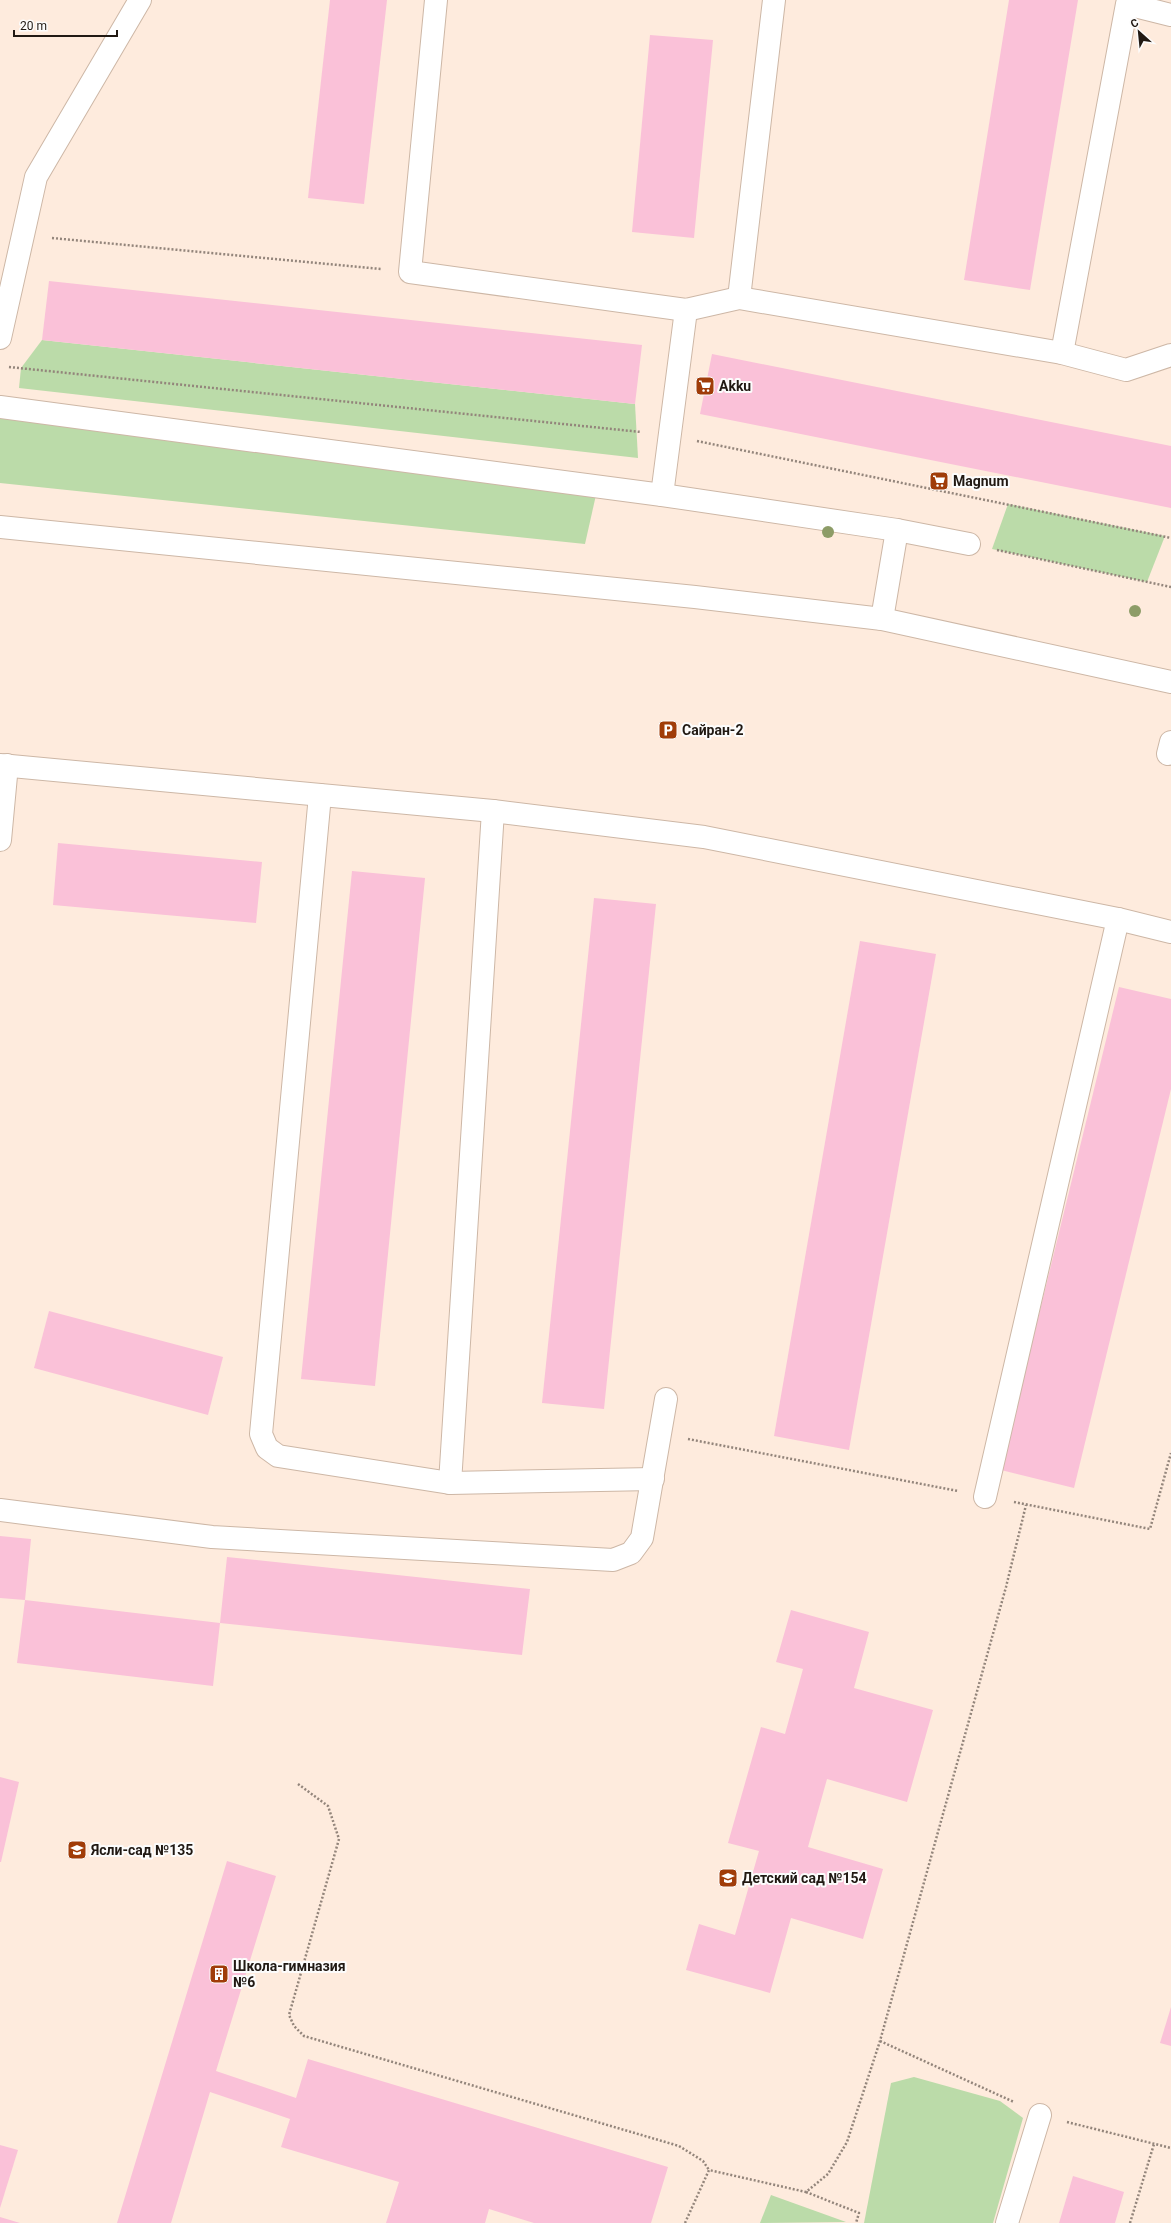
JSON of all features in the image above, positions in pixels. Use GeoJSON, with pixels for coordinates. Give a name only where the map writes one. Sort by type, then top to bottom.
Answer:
{"type":"FeatureCollection","features":[{"type":"Feature","properties":{"kind":"street"},"geometry":{"type":"LineString","coordinates":[[0,338],[36,178],[140,0]]}},
{"type":"Feature","properties":{"kind":"street"},"geometry":{"type":"LineString","coordinates":[[436,0],[410,272],[686,310],[739,298],[1062,353],[1126,370],[1171,356]]}},
{"type":"Feature","properties":{"kind":"street"},"geometry":{"type":"LineString","coordinates":[[739,298],[774,0]]}},
{"type":"Feature","properties":{"kind":"street"},"geometry":{"type":"LineString","coordinates":[[1062,353],[1128,2],[1171,15]]}},
{"type":"Feature","properties":{"kind":"street"},"geometry":{"type":"LineString","coordinates":[[662,495],[686,310]]}},
{"type":"Feature","properties":{"kind":"street"},"geometry":{"type":"LineString","coordinates":[[0,407],[662,495],[897,530],[969,544]]}},
{"type":"Feature","properties":{"kind":"street"},"geometry":{"type":"LineString","coordinates":[[0,527],[695,597],[882,619],[1171,682]]}},
{"type":"Feature","properties":{"kind":"street"},"geometry":{"type":"LineString","coordinates":[[882,619],[897,530]]}},
{"type":"Feature","properties":{"kind":"street"},"geometry":{"type":"LineString","coordinates":[[0,840],[4,765],[493,812],[704,837],[1118,919],[1171,932]]}},
{"type":"Feature","properties":{"kind":"street"},"geometry":{"type":"LineString","coordinates":[[320,795],[261,1434],[267,1448],[278,1456],[450,1483],[653,1479]]}},
{"type":"Feature","properties":{"kind":"street"},"geometry":{"type":"LineString","coordinates":[[450,1483],[493,812]]}},
{"type":"Feature","properties":{"kind":"street"},"geometry":{"type":"LineString","coordinates":[[985,1497],[1118,919]]}},
{"type":"Feature","properties":{"kind":"street"},"geometry":{"type":"LineString","coordinates":[[0,1510],[212,1537],[613,1560],[631,1553],[642,1538],[666,1399]]}},
{"type":"Feature","properties":{"kind":"street"},"geometry":{"type":"LineString","coordinates":[[1007,2223],[1040,2114]]}},
{"type":"Feature","properties":{"kind":"path"},"geometry":{"type":"LineString","coordinates":[[23,235],[410,272]]}},
{"type":"Feature","properties":{"kind":"path"},"geometry":{"type":"LineString","coordinates":[[7,366],[670,435],[1171,538]]}},
{"type":"Feature","properties":{"kind":"path"},"geometry":{"type":"LineString","coordinates":[[969,544],[1171,587]]}},
{"type":"Feature","properties":{"kind":"path"},"geometry":{"type":"LineString","coordinates":[[660,1434],[1150,1529],[1171,1453]]}},
{"type":"Feature","properties":{"kind":"path"},"geometry":{"type":"LineString","coordinates":[[806,2192],[828,2174],[847,2142],[880,2041],[1006,1587],[1026,1505]]}},
{"type":"Feature","properties":{"kind":"path"},"geometry":{"type":"LineString","coordinates":[[298,1784],[328,1806],[339,1839],[289,2015],[294,2026],[304,2036],[679,2146],[703,2160],[709,2170],[806,2192],[859,2213],[856,2223]]}},
{"type":"Feature","properties":{"kind":"path"},"geometry":{"type":"LineString","coordinates":[[880,2041],[1040,2114],[1171,2148]]}},
{"type":"Feature","properties":{"kind":"path"},"geometry":{"type":"LineString","coordinates":[[1130,2223],[1154,2144]]}},
{"type":"Feature","properties":{"kind":"path"},"geometry":{"type":"LineString","coordinates":[[685,2223],[709,2170]]}},
{"type":"Feature","properties":{"kind":"green space"},"geometry":{"type":"Polygon","coordinates":[[[42,340],[635,404],[638,458],[19,388],[21,368],[42,340]]]}},
{"type":"Feature","properties":{"kind":"green space"},"geometry":{"type":"Polygon","coordinates":[[[0,413],[598,486],[585,544],[0,483],[0,413]]]}},
{"type":"Feature","properties":{"kind":"green space"},"geometry":{"type":"Polygon","coordinates":[[[1008,504],[1165,536],[1147,582],[992,549],[1008,504]]]}},
{"type":"Feature","properties":{"kind":"green space"},"geometry":{"type":"Polygon","coordinates":[[[914,2077],[1000,2101],[1023,2118],[993,2223],[864,2223],[891,2083],[914,2077]]]}},
{"type":"Feature","properties":{"kind":"green space"},"geometry":{"type":"Polygon","coordinates":[[[771,2195],[846,2222],[760,2223],[771,2195]]]}},
{"type":"Feature","properties":{"kind":"building"},"geometry":{"type":"Polygon","coordinates":[[[330,0],[387,0],[364,204],[308,198],[330,0]]]}},
{"type":"Feature","properties":{"kind":"building"},"geometry":{"type":"Polygon","coordinates":[[[1009,0],[1078,0],[1030,290],[964,280],[1009,0]]]}},
{"type":"Feature","properties":{"kind":"building"},"geometry":{"type":"Polygon","coordinates":[[[650,35],[713,40],[694,238],[632,232],[650,35]]]}},
{"type":"Feature","properties":{"kind":"building"},"geometry":{"type":"Polygon","coordinates":[[[49,281],[642,345],[635,404],[42,340],[49,281]]]}},
{"type":"Feature","properties":{"kind":"building"},"geometry":{"type":"Polygon","coordinates":[[[712,354],[1171,446],[1171,508],[700,414],[712,354]]]}},
{"type":"Feature","properties":{"kind":"building"},"geometry":{"type":"Polygon","coordinates":[[[58,843],[262,862],[256,923],[53,905],[58,843]]]}},
{"type":"Feature","properties":{"kind":"building"},"geometry":{"type":"Polygon","coordinates":[[[352,871],[425,878],[375,1386],[301,1379],[352,871]]]}},
{"type":"Feature","properties":{"kind":"building"},"geometry":{"type":"Polygon","coordinates":[[[594,898],[656,904],[604,1409],[542,1403],[594,898]]]}},
{"type":"Feature","properties":{"kind":"building"},"geometry":{"type":"Polygon","coordinates":[[[860,941],[936,954],[849,1450],[774,1436],[860,941]]]}},
{"type":"Feature","properties":{"kind":"building"},"geometry":{"type":"Polygon","coordinates":[[[1119,987],[1171,999],[1171,1089],[1074,1488],[1001,1470],[1119,987]]]}},
{"type":"Feature","properties":{"kind":"building"},"geometry":{"type":"Polygon","coordinates":[[[49,1311],[223,1357],[208,1415],[34,1368],[49,1311]]]}},
{"type":"Feature","properties":{"kind":"building"},"geometry":{"type":"Polygon","coordinates":[[[0,1536],[31,1539],[25,1600],[0,1598],[0,1536]]]}},
{"type":"Feature","properties":{"kind":"building"},"geometry":{"type":"Polygon","coordinates":[[[227,1557],[530,1589],[522,1655],[220,1623],[227,1557]]]}},
{"type":"Feature","properties":{"kind":"building"},"geometry":{"type":"Polygon","coordinates":[[[25,1600],[220,1623],[213,1686],[17,1663],[25,1600]]]}},
{"type":"Feature","properties":{"kind":"building"},"geometry":{"type":"Polygon","coordinates":[[[791,1610],[869,1632],[854,1688],[933,1710],[907,1802],[827,1779],[808,1847],[883,1869],[863,1939],[791,1918],[770,1993],[686,1970],[699,1924],[735,1935],[759,1851],[728,1843],[761,1727],[785,1734],[803,1669],[776,1662],[791,1610]]]}},
{"type":"Feature","properties":{"kind":"building"},"geometry":{"type":"Polygon","coordinates":[[[0,1777],[19,1782],[1,1862],[0,1862],[0,1777]]]}},
{"type":"Feature","properties":{"kind":"building"},"geometry":{"type":"Polygon","coordinates":[[[227,1861],[276,1876],[216,2071],[296,2098],[308,2059],[668,2167],[651,2223],[534,2223],[489,2209],[485,2223],[386,2223],[399,2182],[281,2147],[290,2119],[210,2092],[171,2223],[117,2223],[227,1861]]]}},
{"type":"Feature","properties":{"kind":"building"},"geometry":{"type":"Polygon","coordinates":[[[1171,2007],[1171,2046],[1160,2043],[1171,2007]]]}},
{"type":"Feature","properties":{"kind":"building"},"geometry":{"type":"Polygon","coordinates":[[[0,2145],[18,2150],[0,2208],[0,2145]]]}},
{"type":"Feature","properties":{"kind":"building"},"geometry":{"type":"Polygon","coordinates":[[[1073,2176],[1124,2192],[1115,2223],[1059,2223],[1073,2176]]]}},
{"type":"Feature","properties":{"kind":"building"},"geometry":{"type":"Polygon","coordinates":[[[0,2217],[20,2223],[0,2223],[0,2217]]]}},
{"type":"Feature","properties":{"kind":"place","name":"Akku"},"geometry":{"type":"Point","coordinates":[705,386]}},
{"type":"Feature","properties":{"kind":"place","name":"Magnum"},"geometry":{"type":"Point","coordinates":[939,481]}},
{"type":"Feature","properties":{"kind":"place","name":"Сайран-2"},"geometry":{"type":"Point","coordinates":[668,730]}},
{"type":"Feature","properties":{"kind":"place","name":"Ясли-сад №135"},"geometry":{"type":"Point","coordinates":[77,1850]}},
{"type":"Feature","properties":{"kind":"place","name":"Детский сад №154"},"geometry":{"type":"Point","coordinates":[728,1878]}},
{"type":"Feature","properties":{"kind":"place","name":"Школа-гимназия №6"},"geometry":{"type":"Point","coordinates":[219,1974]}}]}
